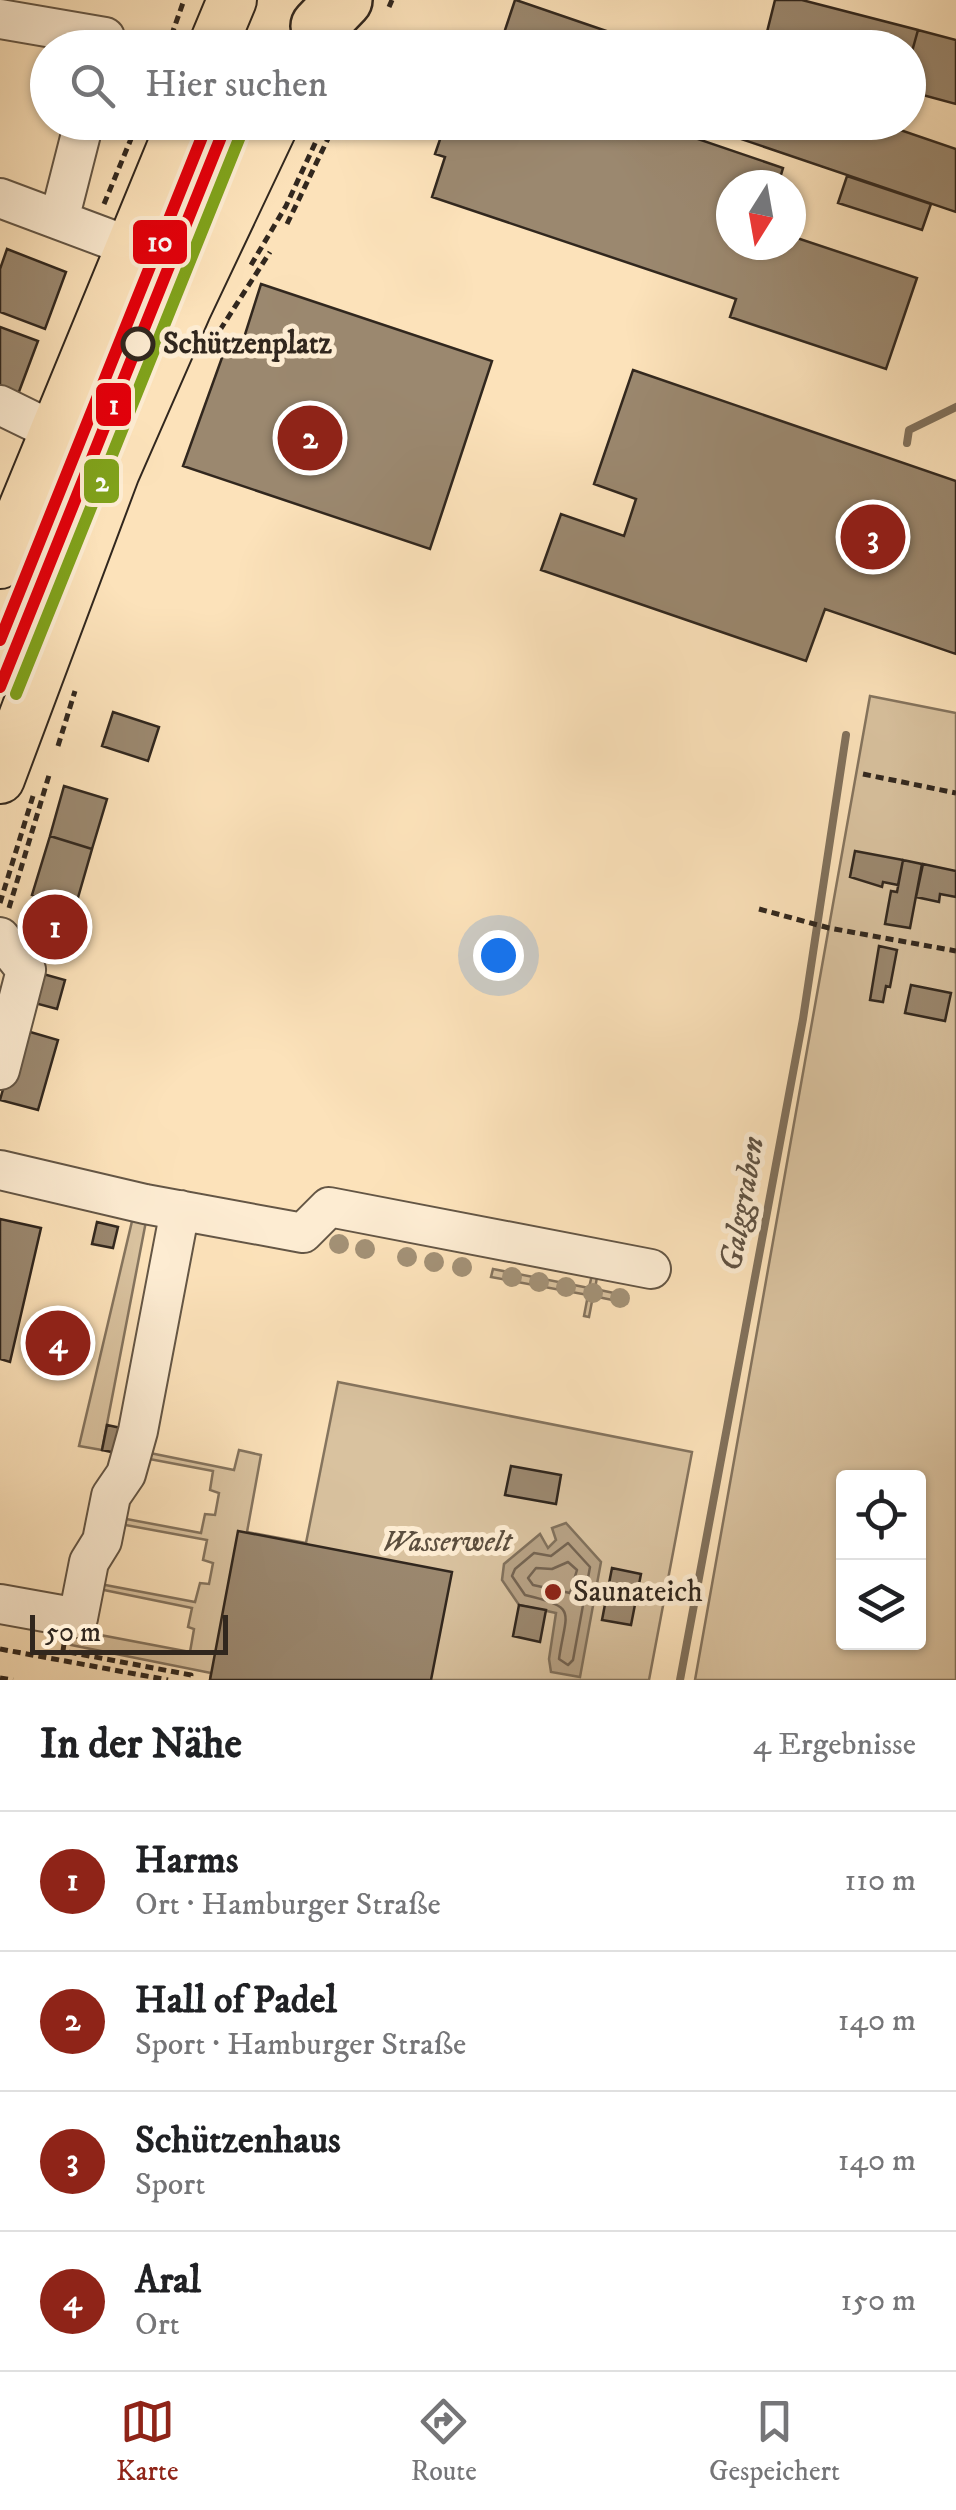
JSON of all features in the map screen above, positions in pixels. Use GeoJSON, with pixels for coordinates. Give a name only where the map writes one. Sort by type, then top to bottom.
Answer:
{"type":"FeatureCollection","features":[{"type":"Feature","properties":{"kind":"main road"},"geometry":{"type":"LineString","coordinates":[[220,30],[232,0]]}},
{"type":"Feature","properties":{"kind":"main road"},"geometry":{"type":"LineString","coordinates":[[0,564],[175,140]]}},
{"type":"Feature","properties":{"kind":"main road"},"geometry":{"type":"LineString","coordinates":[[0,779],[114,472],[266,140]]}},
{"type":"Feature","properties":{"kind":"lane"},"geometry":{"type":"LineString","coordinates":[[0,19],[64,30]]}},
{"type":"Feature","properties":{"kind":"lane"},"geometry":{"type":"LineString","coordinates":[[59,220],[79,140]]}},
{"type":"Feature","properties":{"kind":"lane"},"geometry":{"type":"LineString","coordinates":[[0,198],[130,248]]}},
{"type":"Feature","properties":{"kind":"lane"},"geometry":{"type":"LineString","coordinates":[[0,405],[52,431]]}},
{"type":"Feature","properties":{"kind":"lane"},"geometry":{"type":"LineString","coordinates":[[0,1070],[26,970],[2,930]]}},
{"type":"Feature","properties":{"kind":"lane"},"geometry":{"type":"LineString","coordinates":[[0,1170],[303,1233],[329,1207],[651,1269]]}},
{"type":"Feature","properties":{"kind":"lane"},"geometry":{"type":"LineString","coordinates":[[0,1604],[74,1618],[89,1562],[102,1540],[111,1496],[126,1474],[138,1431],[180,1210]]}},
{"type":"Feature","properties":{"kind":"path"},"geometry":{"type":"LineString","coordinates":[[173,30],[184,0]]}},
{"type":"Feature","properties":{"kind":"path"},"geometry":{"type":"LineString","coordinates":[[103,207],[131,140]]}},
{"type":"Feature","properties":{"kind":"path"},"geometry":{"type":"LineString","coordinates":[[287,224],[327,140]]}},
{"type":"Feature","properties":{"kind":"path"},"geometry":{"type":"LineString","coordinates":[[220,329],[270,252]]}},
{"type":"Feature","properties":{"kind":"path"},"geometry":{"type":"LineString","coordinates":[[58,746],[76,689]]}},
{"type":"Feature","properties":{"kind":"path"},"geometry":{"type":"LineString","coordinates":[[2,930],[50,772]]}},
{"type":"Feature","properties":{"kind":"path"},"geometry":{"type":"LineString","coordinates":[[864,774],[956,792]]}},
{"type":"Feature","properties":{"kind":"path"},"geometry":{"type":"LineString","coordinates":[[759,909],[956,952]]}},
{"type":"Feature","properties":{"kind":"path"},"geometry":{"type":"LineString","coordinates":[[74,1618],[63,1651],[190,1675],[190,1680]]}},
{"type":"Feature","properties":{"kind":"path"},"geometry":{"type":"LineString","coordinates":[[0,1649],[168,1680]]}},
{"type":"Feature","properties":{"kind":"path"},"geometry":{"type":"LineString","coordinates":[[0,1678],[12,1680]]}},
{"type":"Feature","properties":{"kind":"green space"},"geometry":{"type":"Polygon","coordinates":[[[870,696],[956,713],[956,1680],[695,1680],[870,696]]]}},
{"type":"Feature","properties":{"kind":"green space"},"geometry":{"type":"Polygon","coordinates":[[[147,1216],[102,1450],[79,1446],[133,1217],[147,1216]]]}},
{"type":"Feature","properties":{"kind":"green space"},"geometry":{"type":"Polygon","coordinates":[[[493,1269],[589,1288],[593,1270],[598,1271],[595,1289],[628,1296],[627,1303],[593,1296],[589,1317],[584,1316],[588,1295],[491,1277],[493,1269]]]}},
{"type":"Feature","properties":{"kind":"green space","name":"Wasserwelt"},"geometry":{"type":"Polygon","coordinates":[[[338,1382],[692,1452],[649,1680],[210,1680],[211,1673],[71,1645],[74,1630],[190,1652],[194,1629],[188,1627],[192,1608],[99,1589],[100,1584],[195,1602],[200,1583],[209,1584],[213,1563],[203,1560],[207,1540],[120,1524],[121,1518],[201,1533],[205,1514],[215,1515],[219,1493],[210,1490],[213,1471],[144,1458],[145,1452],[234,1470],[239,1450],[261,1455],[247,1532],[306,1543],[338,1382]]]}},
{"type":"Feature","properties":{"kind":"water","name":"Saunateich"},"geometry":{"type":"Polygon","coordinates":[[[566,1523],[601,1562],[580,1677],[551,1672],[549,1659],[556,1613],[519,1605],[502,1580],[504,1564],[540,1534],[548,1548],[556,1540],[552,1528],[566,1523]]]}},
{"type":"Feature","properties":{"kind":"building"},"geometry":{"type":"Polygon","coordinates":[[[516,0],[604,30],[505,30],[516,0]]]}},
{"type":"Feature","properties":{"kind":"building"},"geometry":{"type":"Polygon","coordinates":[[[775,0],[802,0],[918,30],[768,30],[775,0]]]}},
{"type":"Feature","properties":{"kind":"building"},"geometry":{"type":"Polygon","coordinates":[[[926,32],[956,40],[956,104],[926,96],[926,32]]]}},
{"type":"Feature","properties":{"kind":"building"},"geometry":{"type":"Polygon","coordinates":[[[926,139],[956,149],[956,212],[744,140],[926,139]]]}},
{"type":"Feature","properties":{"kind":"building"},"geometry":{"type":"Polygon","coordinates":[[[440,140],[701,140],[783,168],[716,170],[716,260],[806,260],[806,241],[917,278],[886,369],[730,317],[736,299],[432,197],[445,157],[435,154],[440,140]]]}},
{"type":"Feature","properties":{"kind":"building"},"geometry":{"type":"Polygon","coordinates":[[[847,176],[931,204],[922,230],[838,203],[847,176]]]}},
{"type":"Feature","properties":{"kind":"building"},"geometry":{"type":"Polygon","coordinates":[[[7,249],[66,272],[45,329],[0,312],[0,269],[7,249]]]}},
{"type":"Feature","properties":{"kind":"building"},"geometry":{"type":"Polygon","coordinates":[[[261,284],[492,361],[430,549],[183,466],[228,341],[242,344],[261,284]]]}},
{"type":"Feature","properties":{"kind":"building"},"geometry":{"type":"Polygon","coordinates":[[[0,327],[38,341],[17,397],[0,390],[0,327]]]}},
{"type":"Feature","properties":{"kind":"building"},"geometry":{"type":"Polygon","coordinates":[[[633,370],[956,481],[956,654],[825,609],[806,661],[541,570],[561,514],[624,536],[636,499],[594,484],[633,370]]]}},
{"type":"Feature","properties":{"kind":"building"},"geometry":{"type":"Polygon","coordinates":[[[113,712],[159,727],[148,761],[102,746],[113,712]]]}},
{"type":"Feature","properties":{"kind":"building"},"geometry":{"type":"Polygon","coordinates":[[[64,786],[107,799],[92,849],[50,836],[64,786]]]}},
{"type":"Feature","properties":{"kind":"building"},"geometry":{"type":"Polygon","coordinates":[[[50,836],[92,849],[75,908],[32,895],[50,836]]]}},
{"type":"Feature","properties":{"kind":"building"},"geometry":{"type":"Polygon","coordinates":[[[855,851],[903,860],[898,885],[883,882],[882,887],[850,877],[855,851]]]}},
{"type":"Feature","properties":{"kind":"building"},"geometry":{"type":"Polygon","coordinates":[[[903,860],[922,864],[910,928],[885,924],[891,891],[897,892],[903,860]]]}},
{"type":"Feature","properties":{"kind":"building"},"geometry":{"type":"Polygon","coordinates":[[[923,864],[956,871],[956,897],[940,894],[939,902],[916,897],[923,864]]]}},
{"type":"Feature","properties":{"kind":"building"},"geometry":{"type":"Polygon","coordinates":[[[33,906],[85,921],[77,947],[25,932],[33,906]]]}},
{"type":"Feature","properties":{"kind":"building"},"geometry":{"type":"Polygon","coordinates":[[[879,946],[897,950],[883,1002],[870,1000],[879,946]]]}},
{"type":"Feature","properties":{"kind":"building"},"geometry":{"type":"Polygon","coordinates":[[[36,972],[65,980],[57,1009],[27,1001],[36,972]]]}},
{"type":"Feature","properties":{"kind":"building"},"geometry":{"type":"Polygon","coordinates":[[[911,985],[951,993],[945,1021],[905,1013],[911,985]]]}},
{"type":"Feature","properties":{"kind":"building"},"geometry":{"type":"Polygon","coordinates":[[[20,1029],[58,1040],[38,1110],[0,1100],[20,1029]]]}},
{"type":"Feature","properties":{"kind":"building"},"geometry":{"type":"Polygon","coordinates":[[[0,1219],[41,1228],[10,1362],[0,1359],[0,1219]]]}},
{"type":"Feature","properties":{"kind":"building"},"geometry":{"type":"Polygon","coordinates":[[[97,1222],[118,1227],[113,1248],[92,1244],[97,1222]]]}},
{"type":"Feature","properties":{"kind":"building"},"geometry":{"type":"Polygon","coordinates":[[[52,1318],[73,1323],[63,1367],[43,1363],[52,1318]]]}},
{"type":"Feature","properties":{"kind":"building"},"geometry":{"type":"Polygon","coordinates":[[[107,1425],[121,1428],[116,1453],[102,1450],[107,1425]]]}},
{"type":"Feature","properties":{"kind":"building"},"geometry":{"type":"Polygon","coordinates":[[[511,1466],[561,1475],[556,1504],[505,1495],[511,1466]]]}},
{"type":"Feature","properties":{"kind":"building"},"geometry":{"type":"Polygon","coordinates":[[[238,1531],[452,1572],[431,1680],[210,1680],[238,1531]]]}},
{"type":"Feature","properties":{"kind":"building"},"geometry":{"type":"Polygon","coordinates":[[[612,1568],[641,1574],[631,1625],[602,1620],[612,1568]]]}},
{"type":"Feature","properties":{"kind":"building"},"geometry":{"type":"Polygon","coordinates":[[[519,1605],[546,1610],[540,1642],[513,1636],[519,1605]]]}},
{"type":"Feature","properties":{"kind":"waterway","name":"Galggraben"},"geometry":{"type":"LineString","coordinates":[[907,443],[909,430],[956,407]]}},
{"type":"Feature","properties":{"kind":"waterway","name":"Galggraben"},"geometry":{"type":"LineString","coordinates":[[680,1680],[803,1019],[846,735]]}},
{"type":"Feature","properties":{"kind":"transit line","name":"10"},"geometry":{"type":"LineString","coordinates":[[0,640],[201,140]]}},
{"type":"Feature","properties":{"kind":"transit line","name":"1"},"geometry":{"type":"LineString","coordinates":[[0,687],[220,140]]}},
{"type":"Feature","properties":{"kind":"transit line","name":"2"},"geometry":{"type":"LineString","coordinates":[[16,694],[239,140]]}},
{"type":"Feature","properties":{"kind":"place","name":"Schützenplatz"},"geometry":{"type":"Point","coordinates":[138,344]}},
{"type":"Feature","properties":{"kind":"place","name":"Hall of Padel"},"geometry":{"type":"Point","coordinates":[310,438]}},
{"type":"Feature","properties":{"kind":"place","name":"Schützenhaus"},"geometry":{"type":"Point","coordinates":[873,537]}},
{"type":"Feature","properties":{"kind":"place","name":"Harms"},"geometry":{"type":"Point","coordinates":[55,927]}},
{"type":"Feature","properties":{"kind":"place","name":"Aral"},"geometry":{"type":"Point","coordinates":[58,1343]}},
{"type":"Feature","properties":{"kind":"place","name":"Saunateich"},"geometry":{"type":"Point","coordinates":[553,1592]}}]}
